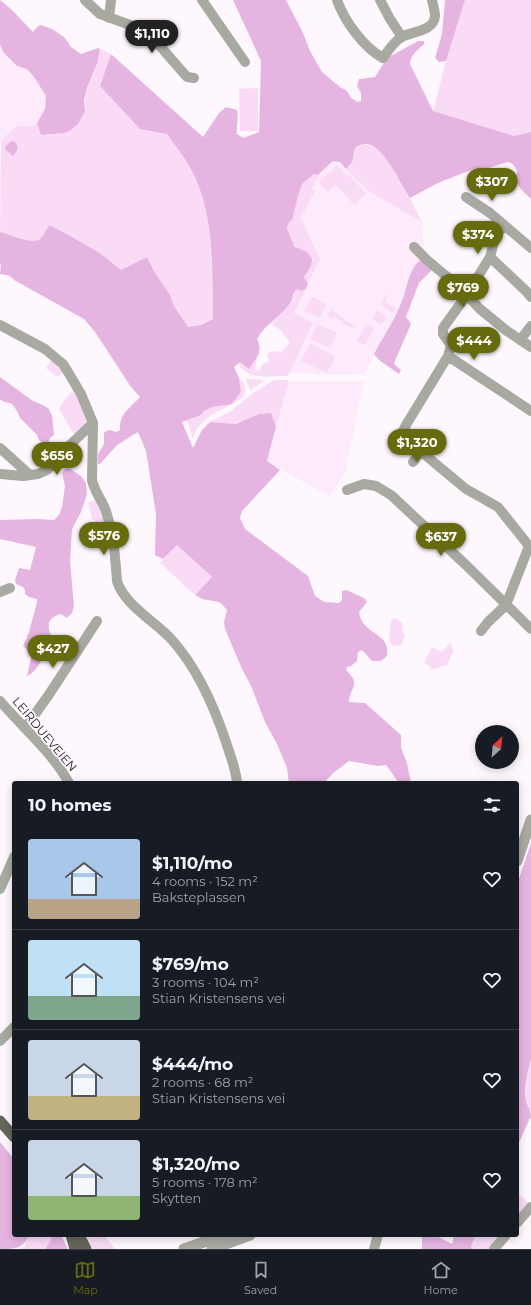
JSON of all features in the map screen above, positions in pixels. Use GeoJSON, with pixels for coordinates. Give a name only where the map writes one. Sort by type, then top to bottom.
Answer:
{"type":"FeatureCollection","features":[{"type":"Feature","properties":{"kind":"main road"},"geometry":{"type":"LineString","coordinates":[[0,1121],[12,1135]]}},
{"type":"Feature","properties":{"kind":"main road"},"geometry":{"type":"LineString","coordinates":[[72,1237],[75,1249]]}},
{"type":"Feature","properties":{"kind":"main road"},"geometry":{"type":"LineString","coordinates":[[80,1237],[86,1249]]}},
{"type":"Feature","properties":{"kind":"street"},"geometry":{"type":"LineString","coordinates":[[85,0],[100,14],[141,29],[152,37],[187,76],[194,78]]}},
{"type":"Feature","properties":{"kind":"street"},"geometry":{"type":"LineString","coordinates":[[109,18],[111,0]]}},
{"type":"Feature","properties":{"kind":"street"},"geometry":{"type":"LineString","coordinates":[[202,0],[246,62]]}},
{"type":"Feature","properties":{"kind":"street"},"geometry":{"type":"LineString","coordinates":[[337,0],[340,10],[354,31],[383,58],[402,37],[431,25],[435,15],[432,0]]}},
{"type":"Feature","properties":{"kind":"street"},"geometry":{"type":"LineString","coordinates":[[380,0],[402,37]]}},
{"type":"Feature","properties":{"kind":"street"},"geometry":{"type":"LineString","coordinates":[[466,197],[490,213],[503,226],[531,248]]}},
{"type":"Feature","properties":{"kind":"street"},"geometry":{"type":"LineString","coordinates":[[481,631],[506,605],[529,549],[498,507],[466,489],[401,436],[406,425],[448,356],[450,345],[443,334],[443,328],[466,296],[490,257],[495,238],[503,226]]}},
{"type":"Feature","properties":{"kind":"street"},"geometry":{"type":"LineString","coordinates":[[414,247],[490,318],[531,347]]}},
{"type":"Feature","properties":{"kind":"street"},"geometry":{"type":"LineString","coordinates":[[490,257],[526,290],[531,297]]}},
{"type":"Feature","properties":{"kind":"street"},"geometry":{"type":"LineString","coordinates":[[0,325],[45,349],[63,364],[80,394],[93,423],[92,480],[105,509],[113,535],[119,588],[132,604],[169,637],[180,649],[200,679],[222,729],[233,762],[237,781]]}},
{"type":"Feature","properties":{"kind":"street"},"geometry":{"type":"LineString","coordinates":[[520,340],[531,326]]}},
{"type":"Feature","properties":{"kind":"street"},"geometry":{"type":"LineString","coordinates":[[448,356],[531,411]]}},
{"type":"Feature","properties":{"kind":"street"},"geometry":{"type":"LineString","coordinates":[[0,474],[16,476],[30,475],[47,470],[93,423]]}},
{"type":"Feature","properties":{"kind":"street"},"geometry":{"type":"LineString","coordinates":[[0,448],[30,475]]}},
{"type":"Feature","properties":{"kind":"street"},"geometry":{"type":"LineString","coordinates":[[413,462],[420,452]]}},
{"type":"Feature","properties":{"kind":"street"},"geometry":{"type":"LineString","coordinates":[[347,490],[364,484],[376,486],[391,495],[422,522],[531,629]]}},
{"type":"Feature","properties":{"kind":"street"},"geometry":{"type":"LineString","coordinates":[[0,592],[10,588]]}},
{"type":"Feature","properties":{"kind":"street"},"geometry":{"type":"LineString","coordinates":[[25,728],[48,696],[97,621]]}},
{"type":"Feature","properties":{"kind":"street","name":"LEIRDUEVEIEN"},"geometry":{"type":"LineString","coordinates":[[0,702],[54,760],[66,781]]}},
{"type":"Feature","properties":{"kind":"street"},"geometry":{"type":"LineString","coordinates":[[519,855],[531,820]]}},
{"type":"Feature","properties":{"kind":"street"},"geometry":{"type":"LineString","coordinates":[[0,889],[12,862]]}},
{"type":"Feature","properties":{"kind":"street"},"geometry":{"type":"LineString","coordinates":[[0,1041],[12,1029]]}},
{"type":"Feature","properties":{"kind":"street"},"geometry":{"type":"LineString","coordinates":[[519,1221],[531,1207]]}},
{"type":"Feature","properties":{"kind":"street"},"geometry":{"type":"LineString","coordinates":[[184,1249],[225,1237]]}},
{"type":"Feature","properties":{"kind":"street"},"geometry":{"type":"LineString","coordinates":[[212,1249],[225,1237]]}},
{"type":"Feature","properties":{"kind":"street"},"geometry":{"type":"LineString","coordinates":[[374,1249],[377,1237]]}},
{"type":"Feature","properties":{"kind":"street"},"geometry":{"type":"LineString","coordinates":[[494,1249],[504,1237]]}},
{"type":"Feature","properties":{"kind":"shaded area"},"geometry":{"type":"Polygon","coordinates":[[[0,0],[33,32],[38,26],[41,25],[52,29],[64,37],[71,47],[81,54],[98,48],[100,49],[97,64],[87,88],[84,100],[85,111],[78,124],[71,130],[64,133],[41,135],[37,123],[45,109],[46,96],[27,69],[17,66],[3,52],[0,44],[0,0]]]}},
{"type":"Feature","properties":{"kind":"shaded area"},"geometry":{"type":"Polygon","coordinates":[[[233,0],[286,0],[303,33],[310,51],[322,72],[347,91],[351,98],[358,102],[361,101],[361,93],[357,86],[359,79],[375,77],[387,58],[418,41],[424,41],[424,44],[413,55],[410,64],[433,111],[514,136],[531,132],[531,199],[517,184],[517,171],[513,164],[508,162],[488,168],[476,168],[438,183],[410,198],[384,156],[368,144],[355,148],[352,162],[346,169],[340,162],[333,161],[318,175],[314,174],[302,184],[292,220],[289,222],[287,229],[295,247],[307,252],[312,259],[311,266],[304,277],[308,284],[306,289],[301,291],[297,289],[292,300],[283,312],[260,334],[257,339],[260,348],[259,352],[257,358],[249,369],[240,362],[234,367],[239,378],[241,392],[232,404],[212,407],[204,411],[201,415],[182,422],[193,448],[202,430],[210,422],[236,424],[259,414],[271,413],[276,427],[267,461],[280,470],[242,511],[240,518],[245,529],[308,576],[315,596],[324,602],[339,603],[342,600],[342,591],[346,590],[364,598],[367,602],[359,612],[361,620],[370,630],[381,637],[385,642],[387,656],[381,661],[372,661],[362,650],[358,652],[357,661],[351,666],[347,667],[346,670],[351,675],[354,683],[349,702],[365,703],[401,735],[401,748],[407,763],[411,781],[398,781],[386,765],[378,766],[349,761],[332,774],[326,781],[289,781],[287,768],[277,744],[265,722],[251,686],[225,629],[224,622],[227,610],[218,602],[204,600],[195,595],[212,577],[177,545],[163,559],[155,555],[156,514],[146,451],[138,432],[117,445],[100,464],[98,464],[98,454],[104,444],[104,433],[108,430],[116,432],[120,430],[120,422],[122,417],[140,397],[131,387],[95,332],[84,319],[9,276],[0,274],[0,232],[26,240],[36,241],[43,236],[49,225],[100,253],[121,270],[147,257],[154,271],[170,295],[174,306],[188,327],[201,325],[213,319],[212,264],[209,228],[206,209],[194,175],[185,159],[167,134],[140,129],[100,86],[111,54],[203,137],[219,113],[226,107],[237,110],[237,134],[243,138],[259,132],[261,61],[233,0]]]}},
{"type":"Feature","properties":{"kind":"shaded area"},"geometry":{"type":"Polygon","coordinates":[[[445,0],[465,0],[446,61],[439,62],[435,58],[442,34],[445,0]]]}},
{"type":"Feature","properties":{"kind":"shaded area"},"geometry":{"type":"Polygon","coordinates":[[[465,0],[531,0],[531,132],[514,136],[433,111],[446,61],[465,0]]]}},
{"type":"Feature","properties":{"kind":"shaded area"},"geometry":{"type":"Polygon","coordinates":[[[0,44],[3,53],[17,66],[27,69],[46,96],[45,109],[37,123],[31,126],[17,126],[0,142],[0,44]]]}},
{"type":"Feature","properties":{"kind":"shaded area"},"geometry":{"type":"Polygon","coordinates":[[[100,49],[111,54],[100,86],[140,129],[167,134],[188,164],[201,192],[206,209],[211,246],[213,319],[201,325],[188,327],[174,306],[170,295],[154,271],[147,257],[121,270],[100,253],[65,233],[49,226],[44,235],[36,241],[26,240],[0,232],[1,141],[17,126],[31,126],[37,123],[41,135],[64,133],[85,111],[86,93],[97,65],[100,49]]]}},
{"type":"Feature","properties":{"kind":"shaded area"},"geometry":{"type":"Polygon","coordinates":[[[258,88],[258,131],[240,131],[239,89],[258,88]]]}},
{"type":"Feature","properties":{"kind":"shaded area"},"geometry":{"type":"Polygon","coordinates":[[[11,141],[15,142],[18,147],[13,156],[5,149],[11,141]]]}},
{"type":"Feature","properties":{"kind":"shaded area"},"geometry":{"type":"Polygon","coordinates":[[[364,144],[375,147],[384,155],[410,198],[422,222],[367,190],[346,169],[352,162],[355,148],[364,144]]]}},
{"type":"Feature","properties":{"kind":"shaded area"},"geometry":{"type":"Polygon","coordinates":[[[333,161],[340,162],[367,190],[422,222],[424,249],[428,254],[412,271],[402,302],[364,374],[329,375],[288,373],[305,340],[290,311],[294,313],[319,262],[319,257],[301,218],[315,192],[312,188],[318,179],[318,175],[333,161]]]}},
{"type":"Feature","properties":{"kind":"shaded area"},"geometry":{"type":"Polygon","coordinates":[[[337,165],[366,193],[354,205],[336,185],[328,192],[318,182],[337,165]]]}},
{"type":"Feature","properties":{"kind":"shaded area"},"geometry":{"type":"Polygon","coordinates":[[[314,174],[318,175],[318,179],[312,188],[315,191],[301,218],[320,259],[308,284],[304,277],[311,266],[294,244],[287,229],[302,184],[314,174]]]}},
{"type":"Feature","properties":{"kind":"shaded area"},"geometry":{"type":"Polygon","coordinates":[[[422,259],[432,270],[419,283],[406,317],[411,324],[394,363],[401,370],[399,374],[379,360],[374,354],[399,308],[414,267],[422,259]]]}},
{"type":"Feature","properties":{"kind":"shaded area"},"geometry":{"type":"Polygon","coordinates":[[[297,288],[301,291],[306,289],[294,313],[313,323],[288,376],[267,377],[248,373],[238,364],[240,362],[253,362],[257,357],[255,369],[258,372],[263,364],[268,362],[269,360],[267,355],[269,352],[277,351],[280,353],[289,343],[289,340],[283,335],[282,331],[271,324],[293,301],[294,291],[297,288]]]}},
{"type":"Feature","properties":{"kind":"shaded area"},"geometry":{"type":"Polygon","coordinates":[[[388,294],[389,295],[385,301],[396,309],[392,313],[380,304],[388,294]]]}},
{"type":"Feature","properties":{"kind":"shaded area"},"geometry":{"type":"Polygon","coordinates":[[[312,297],[327,304],[319,318],[304,311],[312,297]]]}},
{"type":"Feature","properties":{"kind":"shaded area"},"geometry":{"type":"Polygon","coordinates":[[[331,310],[356,327],[355,329],[341,323],[342,321],[334,317],[332,319],[329,317],[328,314],[331,310]]]}},
{"type":"Feature","properties":{"kind":"shaded area"},"geometry":{"type":"Polygon","coordinates":[[[377,310],[387,317],[381,325],[372,319],[377,310]]]}},
{"type":"Feature","properties":{"kind":"shaded area"},"geometry":{"type":"Polygon","coordinates":[[[317,324],[337,333],[330,348],[310,339],[317,324]]]}},
{"type":"Feature","properties":{"kind":"shaded area"},"geometry":{"type":"Polygon","coordinates":[[[366,324],[374,328],[365,345],[357,341],[366,324]]]}},
{"type":"Feature","properties":{"kind":"shaded area"},"geometry":{"type":"Polygon","coordinates":[[[310,343],[335,357],[327,373],[301,361],[310,343]]]}},
{"type":"Feature","properties":{"kind":"shaded area"},"geometry":{"type":"Polygon","coordinates":[[[53,358],[64,370],[60,375],[56,376],[46,368],[53,358]]]}},
{"type":"Feature","properties":{"kind":"shaded area"},"geometry":{"type":"Polygon","coordinates":[[[0,377],[33,401],[49,409],[52,416],[54,435],[50,438],[48,444],[44,444],[39,440],[37,435],[20,418],[12,404],[0,399],[0,377]]]}},
{"type":"Feature","properties":{"kind":"shaded area"},"geometry":{"type":"Polygon","coordinates":[[[239,378],[243,381],[245,390],[244,396],[232,404],[241,392],[239,378]]]}},
{"type":"Feature","properties":{"kind":"shaded area"},"geometry":{"type":"Polygon","coordinates":[[[246,379],[263,380],[264,381],[250,390],[246,379]]]}},
{"type":"Feature","properties":{"kind":"shaded area"},"geometry":{"type":"Polygon","coordinates":[[[274,380],[288,380],[289,382],[276,427],[270,413],[259,414],[236,424],[210,422],[231,411],[253,393],[274,380]]]}},
{"type":"Feature","properties":{"kind":"shaded area"},"geometry":{"type":"Polygon","coordinates":[[[363,381],[345,473],[329,496],[267,462],[289,382],[363,381]]]}},
{"type":"Feature","properties":{"kind":"shaded area"},"geometry":{"type":"Polygon","coordinates":[[[72,392],[78,394],[89,423],[74,434],[59,410],[64,400],[72,392]]]}},
{"type":"Feature","properties":{"kind":"shaded area"},"geometry":{"type":"Polygon","coordinates":[[[232,404],[206,419],[197,428],[193,439],[187,420],[201,415],[203,411],[212,407],[232,404]]]}},
{"type":"Feature","properties":{"kind":"shaded area"},"geometry":{"type":"Polygon","coordinates":[[[69,468],[81,476],[86,483],[87,494],[81,512],[72,529],[70,561],[74,606],[72,613],[67,618],[61,614],[55,616],[49,622],[49,630],[56,644],[46,653],[33,672],[27,676],[32,654],[23,646],[29,632],[37,599],[29,597],[25,594],[23,587],[16,584],[15,580],[19,568],[30,570],[36,547],[0,539],[0,520],[54,520],[59,515],[62,507],[65,486],[62,473],[65,469],[69,468]]]}},
{"type":"Feature","properties":{"kind":"shaded area"},"geometry":{"type":"Polygon","coordinates":[[[96,500],[107,523],[96,525],[95,520],[92,520],[88,502],[96,500]]]}},
{"type":"Feature","properties":{"kind":"shaded area"},"geometry":{"type":"Polygon","coordinates":[[[177,545],[212,577],[195,595],[160,563],[177,545]]]}},
{"type":"Feature","properties":{"kind":"shaded area"},"geometry":{"type":"Polygon","coordinates":[[[395,618],[403,624],[402,631],[405,636],[402,644],[399,646],[392,645],[389,641],[391,620],[395,618]]]}},
{"type":"Feature","properties":{"kind":"shaded area"},"geometry":{"type":"Polygon","coordinates":[[[450,643],[454,650],[447,665],[431,670],[431,667],[424,663],[432,647],[442,652],[450,643]]]}},
{"type":"Feature","properties":{"kind":"shaded area"},"geometry":{"type":"Polygon","coordinates":[[[531,843],[531,1060],[527,1074],[525,1098],[530,1110],[531,1119],[530,1118],[519,1143],[519,879],[531,843]]]}},
{"type":"Feature","properties":{"kind":"shaded area"},"geometry":{"type":"Polygon","coordinates":[[[531,1060],[531,1110],[525,1100],[528,1065],[531,1060]]]}},
{"type":"Feature","properties":{"kind":"shaded area"},"geometry":{"type":"Polygon","coordinates":[[[0,1142],[12,1157],[12,1237],[29,1237],[21,1246],[10,1249],[0,1249],[0,1142]]]}},
{"type":"Feature","properties":{"kind":"shaded area"},"geometry":{"type":"Polygon","coordinates":[[[519,1194],[530,1204],[522,1215],[519,1213],[519,1194]]]}},
{"type":"Feature","properties":{"kind":"shaded area"},"geometry":{"type":"Polygon","coordinates":[[[29,1237],[51,1237],[45,1249],[19,1249],[25,1246],[29,1237]]]}},
{"type":"Feature","properties":{"kind":"shaded area"},"geometry":{"type":"Polygon","coordinates":[[[51,1237],[62,1237],[68,1249],[45,1249],[51,1237]]]}},
{"type":"Feature","properties":{"kind":"shaded area"},"geometry":{"type":"Polygon","coordinates":[[[88,1237],[106,1237],[115,1249],[92,1249],[88,1237]]]}},
{"type":"Feature","properties":{"kind":"shaded area"},"geometry":{"type":"Polygon","coordinates":[[[422,1237],[439,1237],[452,1244],[454,1237],[475,1237],[471,1246],[472,1249],[422,1249],[422,1237]]]}},
{"type":"Feature","properties":{"kind":"shaded area"},"geometry":{"type":"Polygon","coordinates":[[[475,1237],[499,1237],[491,1249],[472,1249],[471,1246],[475,1237]]]}}]}
